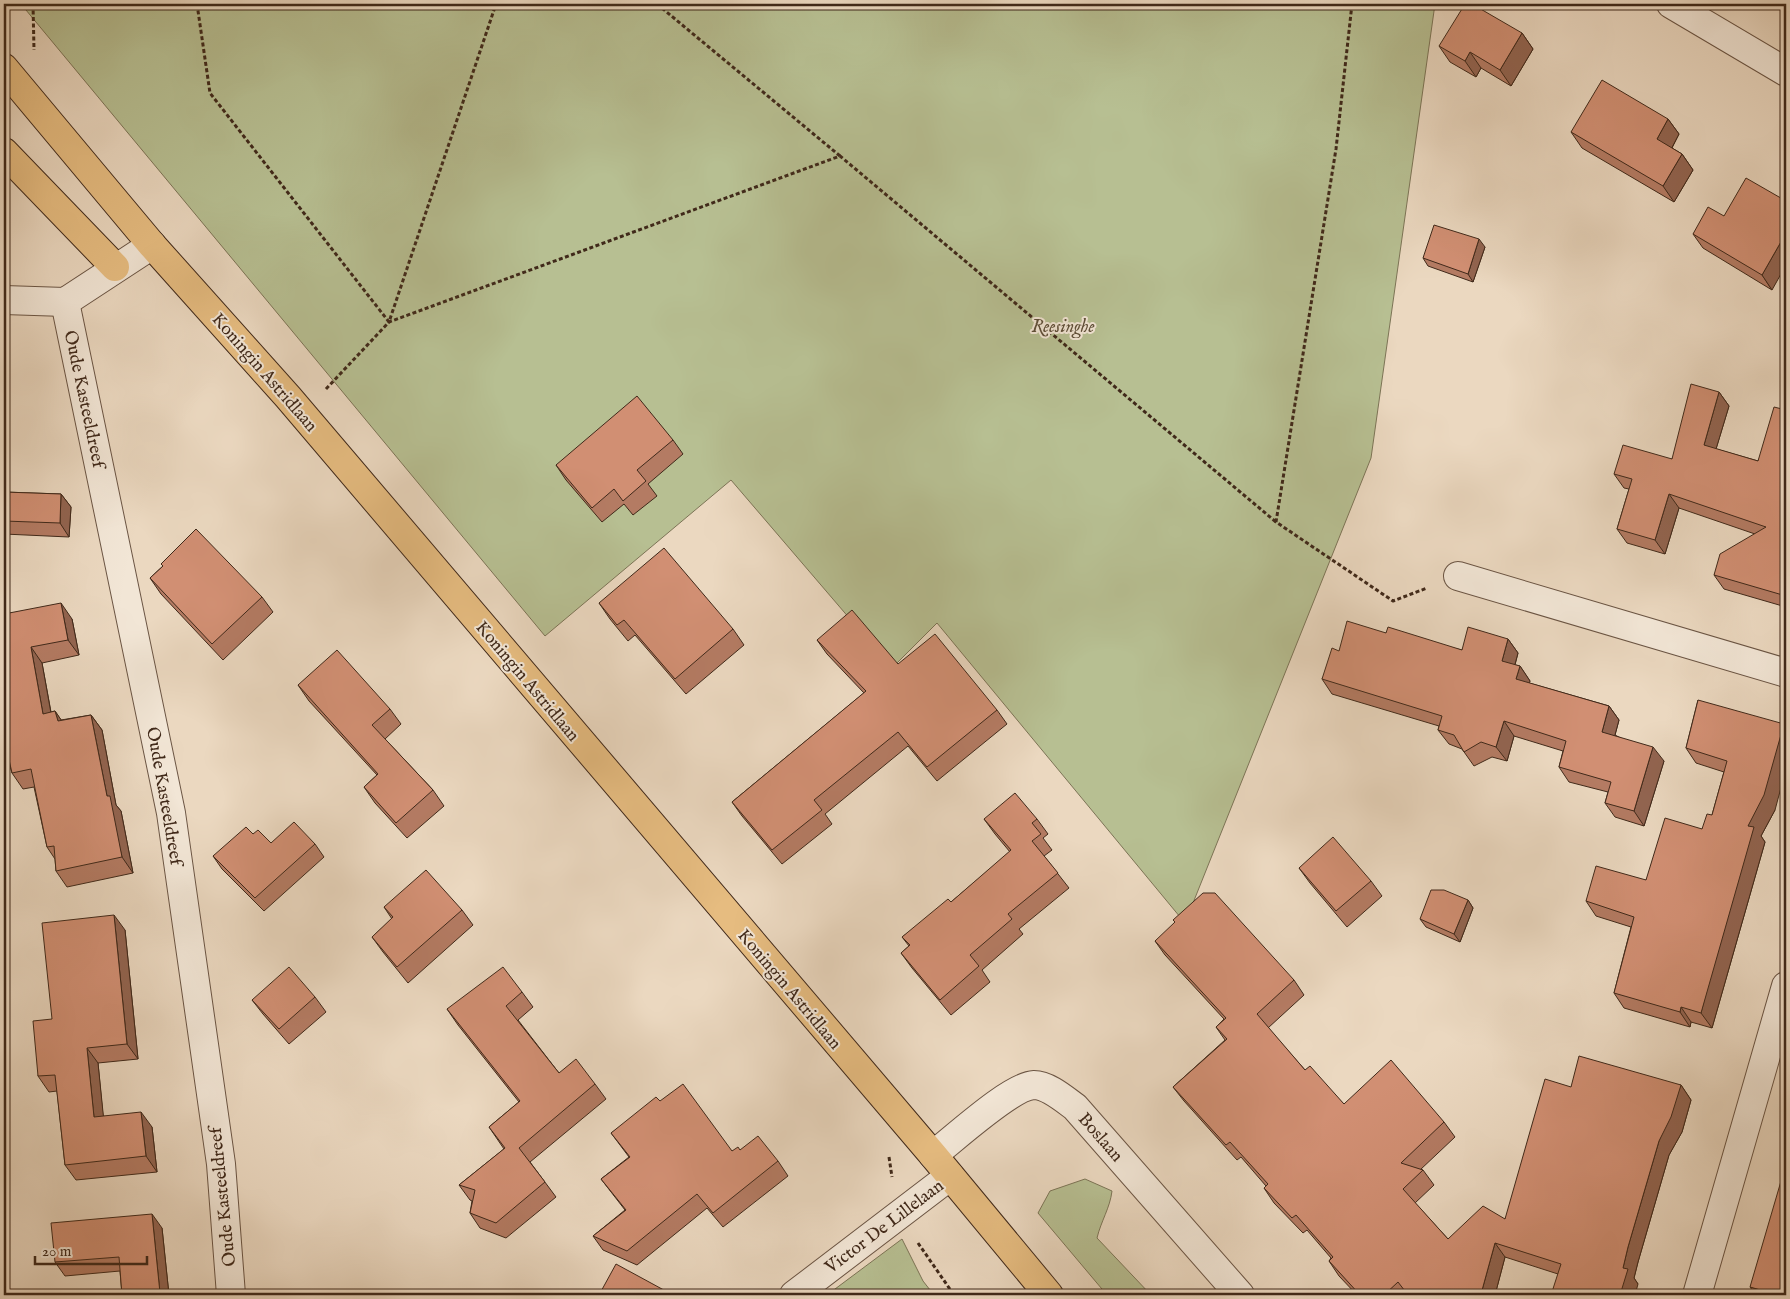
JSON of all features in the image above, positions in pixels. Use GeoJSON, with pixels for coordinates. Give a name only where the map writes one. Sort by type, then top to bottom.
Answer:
{"type":"FeatureCollection","features":[{"type":"Feature","properties":{"kind":"main road","name":"Koningin Astridlaan"},"geometry":{"type":"LineString","coordinates":[[4,68],[152,245],[302,414],[1049,1295]]}},
{"type":"Feature","properties":{"kind":"main road"},"geometry":{"type":"LineString","coordinates":[[4,152],[116,268]]}},
{"type":"Feature","properties":{"kind":"street"},"geometry":{"type":"LineString","coordinates":[[1671,4],[1786,72]]}},
{"type":"Feature","properties":{"kind":"street"},"geometry":{"type":"LineString","coordinates":[[4,300],[65,302],[152,245]]}},
{"type":"Feature","properties":{"kind":"street","name":"Oude Kasteeldreef"},"geometry":{"type":"LineString","coordinates":[[65,302],[171,813],[221,1164],[231,1295]]}},
{"type":"Feature","properties":{"kind":"street"},"geometry":{"type":"LineString","coordinates":[[1458,576],[1786,673]]}},
{"type":"Feature","properties":{"kind":"street"},"geometry":{"type":"LineString","coordinates":[[1697,1295],[1786,986]]}},
{"type":"Feature","properties":{"kind":"street","name":"Boslaan"},"geometry":{"type":"LineString","coordinates":[[933,1156],[1016,1090],[1035,1085],[1054,1092],[1075,1107],[1240,1295]]}},
{"type":"Feature","properties":{"kind":"street","name":"Victor De Lillelaan"},"geometry":{"type":"LineString","coordinates":[[794,1295],[950,1176]]}},
{"type":"Feature","properties":{"kind":"path"},"geometry":{"type":"LineString","coordinates":[[197,4],[210,93],[389,322]]}},
{"type":"Feature","properties":{"kind":"path"},"geometry":{"type":"LineString","coordinates":[[302,414],[389,322],[496,4]]}},
{"type":"Feature","properties":{"kind":"path"},"geometry":{"type":"LineString","coordinates":[[657,4],[1276,522],[1393,601],[1458,576]]}},
{"type":"Feature","properties":{"kind":"path"},"geometry":{"type":"LineString","coordinates":[[1276,522],[1336,149],[1352,4]]}},
{"type":"Feature","properties":{"kind":"path"},"geometry":{"type":"LineString","coordinates":[[389,322],[840,156]]}},
{"type":"Feature","properties":{"kind":"green space","name":"Reesinghe"},"geometry":{"type":"Polygon","coordinates":[[[21,4],[1435,4],[1371,458],[1185,923],[937,623],[892,668],[731,480],[545,636],[21,4]]]}},
{"type":"Feature","properties":{"kind":"green space"},"geometry":{"type":"Polygon","coordinates":[[[1085,1179],[1112,1191],[1097,1238],[1151,1295],[1107,1295],[1038,1213],[1050,1191],[1085,1179]]]}},
{"type":"Feature","properties":{"kind":"green space"},"geometry":{"type":"Polygon","coordinates":[[[902,1239],[923,1281],[934,1295],[827,1295],[902,1239]]]}},
{"type":"Feature","properties":{"kind":"building"},"geometry":{"type":"Polygon","coordinates":[[[1465,4],[1472,4],[1522,33],[1500,70],[1470,52],[1465,61],[1439,46],[1465,4]]]}},
{"type":"Feature","properties":{"kind":"building"},"geometry":{"type":"Polygon","coordinates":[[[1602,80],[1668,119],[1657,139],[1682,154],[1663,186],[1571,132],[1602,80]]]}},
{"type":"Feature","properties":{"kind":"building"},"geometry":{"type":"Polygon","coordinates":[[[1746,178],[1786,201],[1786,233],[1762,275],[1693,234],[1708,207],[1724,216],[1746,178]]]}},
{"type":"Feature","properties":{"kind":"building"},"geometry":{"type":"Polygon","coordinates":[[[1434,225],[1479,239],[1468,274],[1423,258],[1434,225]]]}},
{"type":"Feature","properties":{"kind":"building"},"geometry":{"type":"Polygon","coordinates":[[[1691,384],[1719,392],[1704,445],[1758,461],[1774,407],[1786,410],[1786,596],[1714,575],[1720,554],[1766,527],[1669,494],[1655,540],[1617,529],[1632,479],[1614,474],[1623,445],[1672,459],[1691,384]]]}},
{"type":"Feature","properties":{"kind":"building"},"geometry":{"type":"Polygon","coordinates":[[[637,396],[673,440],[637,470],[646,481],[623,501],[614,489],[592,508],[556,465],[637,396]]]}},
{"type":"Feature","properties":{"kind":"building"},"geometry":{"type":"Polygon","coordinates":[[[4,492],[61,494],[60,523],[4,521],[4,492]]]}},
{"type":"Feature","properties":{"kind":"building"},"geometry":{"type":"Polygon","coordinates":[[[196,529],[262,597],[212,644],[150,578],[163,566],[161,564],[196,529]]]}},
{"type":"Feature","properties":{"kind":"building"},"geometry":{"type":"Polygon","coordinates":[[[664,548],[733,629],[675,679],[624,620],[617,625],[599,603],[664,548]]]}},
{"type":"Feature","properties":{"kind":"building"},"geometry":{"type":"Polygon","coordinates":[[[61,603],[68,640],[31,647],[43,714],[55,711],[58,721],[91,715],[107,796],[110,796],[122,857],[56,871],[54,846],[47,847],[31,769],[12,773],[6,746],[4,746],[4,614],[61,603]]]}},
{"type":"Feature","properties":{"kind":"building"},"geometry":{"type":"Polygon","coordinates":[[[852,610],[898,664],[935,634],[997,710],[927,767],[898,732],[814,800],[822,810],[772,850],[732,802],[866,691],[817,640],[852,610]]]}},
{"type":"Feature","properties":{"kind":"building"},"geometry":{"type":"Polygon","coordinates":[[[1347,621],[1386,633],[1388,627],[1462,650],[1468,627],[1508,639],[1502,661],[1520,666],[1516,679],[1609,706],[1602,732],[1653,747],[1634,811],[1605,803],[1611,782],[1559,767],[1566,741],[1504,721],[1496,747],[1481,742],[1464,752],[1454,735],[1438,730],[1442,716],[1322,679],[1332,648],[1339,651],[1347,621]]]}},
{"type":"Feature","properties":{"kind":"building"},"geometry":{"type":"Polygon","coordinates":[[[337,650],[390,709],[372,725],[433,790],[396,823],[364,787],[378,774],[298,685],[337,650]]]}},
{"type":"Feature","properties":{"kind":"building"},"geometry":{"type":"Polygon","coordinates":[[[1698,700],[1784,724],[1764,795],[1748,826],[1754,827],[1701,1013],[1681,1007],[1680,1012],[1614,993],[1634,917],[1586,901],[1596,866],[1646,880],[1665,818],[1702,829],[1707,814],[1712,815],[1727,761],[1686,748],[1698,700]]]}},
{"type":"Feature","properties":{"kind":"building"},"geometry":{"type":"Polygon","coordinates":[[[1015,793],[1037,819],[1032,823],[1041,834],[1032,841],[1058,873],[1008,914],[1012,919],[970,955],[979,966],[940,1000],[901,953],[910,945],[902,937],[948,899],[951,902],[1011,850],[984,819],[1015,793]]]}},
{"type":"Feature","properties":{"kind":"building"},"geometry":{"type":"Polygon","coordinates":[[[294,822],[315,844],[255,898],[213,856],[246,827],[253,834],[258,830],[271,843],[294,822]]]}},
{"type":"Feature","properties":{"kind":"building"},"geometry":{"type":"Polygon","coordinates":[[[1333,837],[1371,881],[1336,911],[1299,868],[1333,837]]]}},
{"type":"Feature","properties":{"kind":"building"},"geometry":{"type":"Polygon","coordinates":[[[426,870],[462,910],[397,967],[372,937],[393,917],[384,907],[426,870]]]}},
{"type":"Feature","properties":{"kind":"building"},"geometry":{"type":"Polygon","coordinates":[[[1431,890],[1444,890],[1468,900],[1454,934],[1420,919],[1431,890]]]}},
{"type":"Feature","properties":{"kind":"building"},"geometry":{"type":"Polygon","coordinates":[[[1203,893],[1215,893],[1294,980],[1257,1014],[1305,1070],[1310,1066],[1344,1104],[1391,1060],[1444,1122],[1401,1163],[1423,1170],[1403,1189],[1448,1239],[1483,1206],[1505,1219],[1545,1079],[1571,1087],[1579,1056],[1681,1085],[1671,1117],[1659,1141],[1628,1247],[1623,1268],[1628,1269],[1620,1295],[1551,1295],[1561,1264],[1495,1243],[1481,1294],[1479,1295],[1408,1295],[1398,1282],[1384,1295],[1360,1295],[1329,1261],[1333,1257],[1296,1215],[1292,1218],[1264,1188],[1268,1184],[1230,1142],[1226,1145],[1173,1087],[1227,1039],[1216,1027],[1226,1018],[1155,941],[1175,922],[1173,920],[1203,893]]]}},
{"type":"Feature","properties":{"kind":"building"},"geometry":{"type":"Polygon","coordinates":[[[114,915],[127,1044],[87,1048],[94,1117],[141,1112],[146,1156],[65,1165],[55,1075],[38,1076],[33,1021],[52,1019],[42,923],[114,915]]]}},
{"type":"Feature","properties":{"kind":"building"},"geometry":{"type":"Polygon","coordinates":[[[289,967],[315,997],[279,1029],[252,1000],[289,967]]]}},
{"type":"Feature","properties":{"kind":"building"},"geometry":{"type":"Polygon","coordinates":[[[503,967],[522,992],[506,1006],[559,1073],[576,1059],[595,1084],[519,1148],[545,1182],[496,1223],[470,1213],[475,1190],[459,1185],[505,1148],[489,1127],[520,1101],[447,1009],[503,967]]]}},
{"type":"Feature","properties":{"kind":"building"},"geometry":{"type":"Polygon","coordinates":[[[683,1084],[732,1151],[738,1147],[740,1150],[758,1136],[778,1161],[713,1213],[697,1194],[627,1251],[593,1236],[626,1210],[601,1179],[630,1157],[611,1133],[656,1097],[660,1101],[683,1084]]]}},
{"type":"Feature","properties":{"kind":"building"},"geometry":{"type":"Polygon","coordinates":[[[1786,1164],[1786,1295],[1762,1295],[1764,1291],[1750,1287],[1786,1164]]]}},
{"type":"Feature","properties":{"kind":"building"},"geometry":{"type":"Polygon","coordinates":[[[152,1214],[160,1293],[122,1295],[119,1257],[55,1262],[51,1223],[152,1214]]]}},
{"type":"Feature","properties":{"kind":"building"},"geometry":{"type":"Polygon","coordinates":[[[616,1264],[673,1295],[599,1295],[616,1264]]]}}]}
